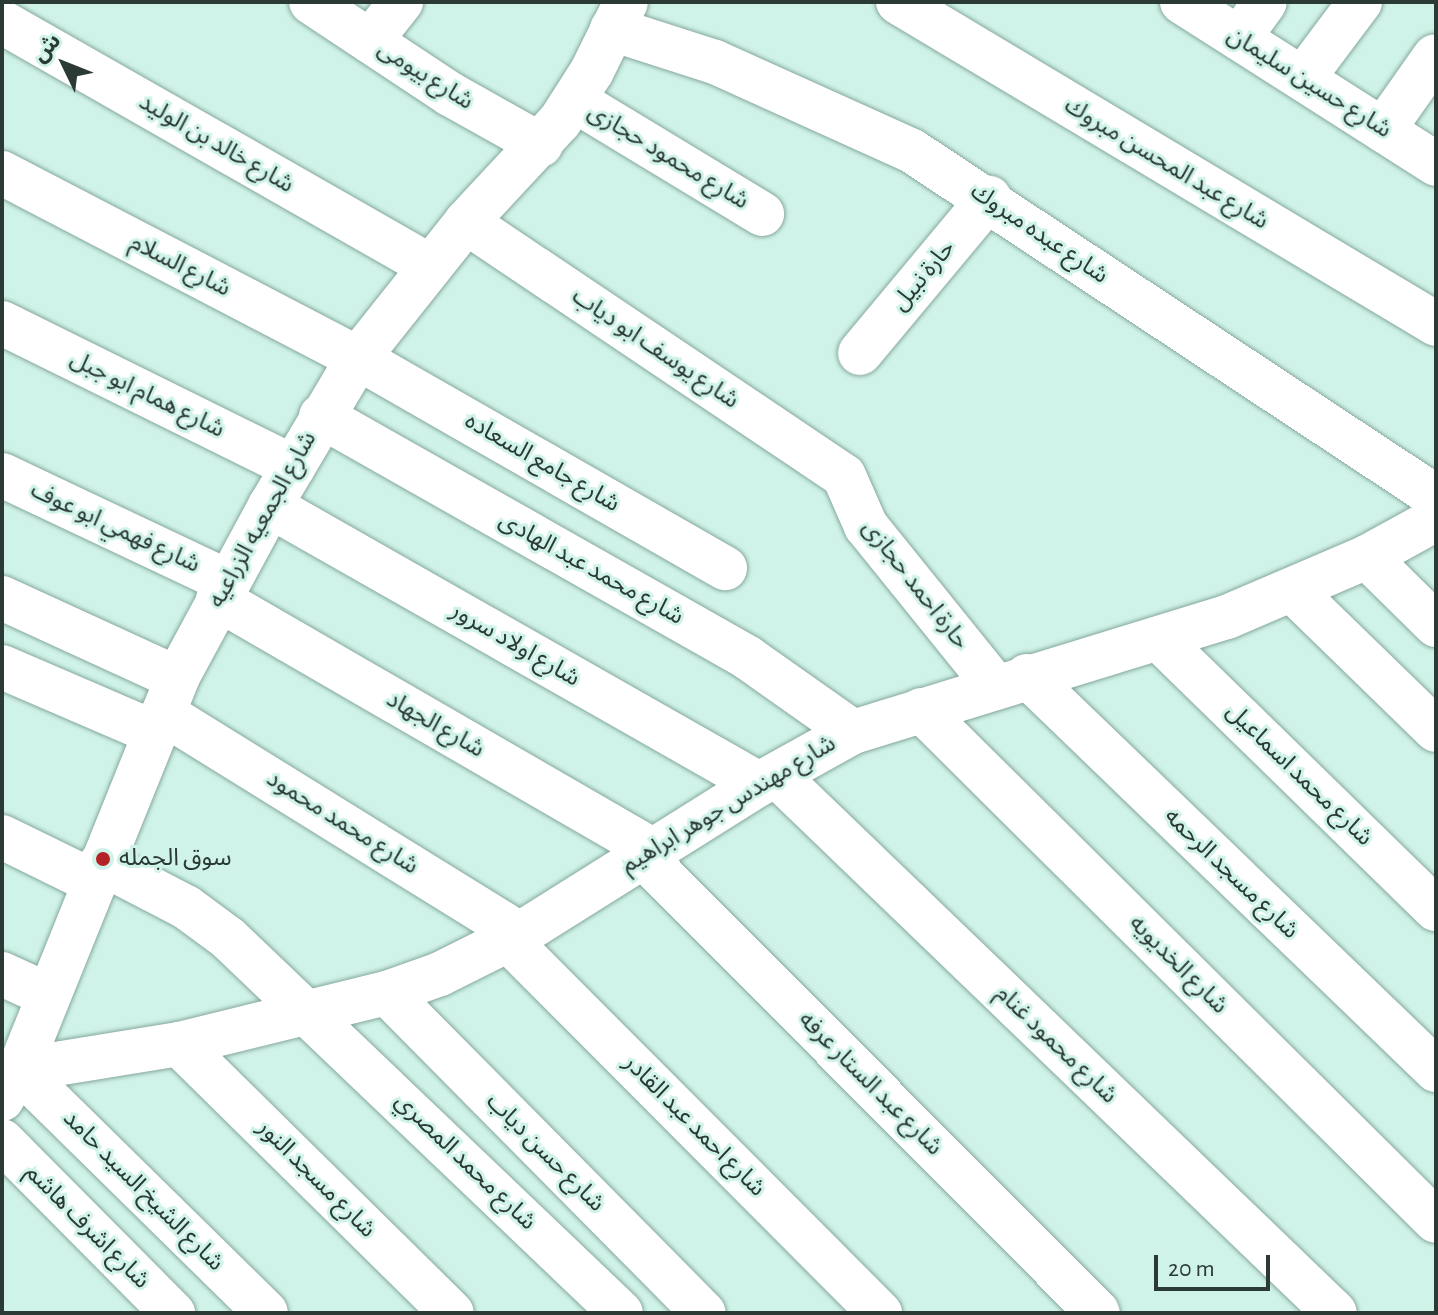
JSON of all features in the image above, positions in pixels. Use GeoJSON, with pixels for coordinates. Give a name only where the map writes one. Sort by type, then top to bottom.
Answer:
{"type":"FeatureCollection","features":[{"type":"Feature","properties":{"kind":"street","name":"شارع بيومى"},"geometry":{"type":"LineString","coordinates":[[311,2],[541,145]]}},
{"type":"Feature","properties":{"kind":"street"},"geometry":{"type":"LineString","coordinates":[[370,41],[401,2]]}},
{"type":"Feature","properties":{"kind":"street","name":"شارع عبد المحسن مبروك"},"geometry":{"type":"LineString","coordinates":[[898,2],[1436,324]]}},
{"type":"Feature","properties":{"kind":"street","name":"شارع حسين سليمان"},"geometry":{"type":"LineString","coordinates":[[1182,2],[1436,164]]}},
{"type":"Feature","properties":{"kind":"street"},"geometry":{"type":"LineString","coordinates":[[1239,38],[1265,2]]}},
{"type":"Feature","properties":{"kind":"street"},"geometry":{"type":"LineString","coordinates":[[1303,78],[1360,2]]}},
{"type":"Feature","properties":{"kind":"street","name":"شارع الجمعيه الزراعيه"},"geometry":{"type":"LineString","coordinates":[[7,1090],[165,708],[223,591],[321,416],[358,358],[430,266],[466,222],[541,145],[574,100],[619,16]]}},
{"type":"Feature","properties":{"kind":"street","name":"شارع عبده مبروك"},"geometry":{"type":"LineString","coordinates":[[619,16],[715,62],[815,103],[912,151],[989,198],[1436,497]]}},
{"type":"Feature","properties":{"kind":"street","name":"شارع خالد بن الوليد"},"geometry":{"type":"LineString","coordinates":[[2,22],[430,266]]}},
{"type":"Feature","properties":{"kind":"street"},"geometry":{"type":"LineString","coordinates":[[1383,130],[1435,56]]}},
{"type":"Feature","properties":{"kind":"street","name":"شارع محمود حجازى"},"geometry":{"type":"LineString","coordinates":[[574,100],[762,214]]}},
{"type":"Feature","properties":{"kind":"street","name":"شارع السلام"},"geometry":{"type":"LineString","coordinates":[[2,173],[358,358]]}},
{"type":"Feature","properties":{"kind":"street","name":"حارة نبيل"},"geometry":{"type":"LineString","coordinates":[[860,353],[989,198]]}},
{"type":"Feature","properties":{"kind":"street","name":"شارع يوسف ابو دياب"},"geometry":{"type":"LineString","coordinates":[[466,222],[844,476]]}},
{"type":"Feature","properties":{"kind":"street","name":"شارع همام ابو جبل"},"geometry":{"type":"LineString","coordinates":[[2,323],[293,467]]}},
{"type":"Feature","properties":{"kind":"street","name":"شارع جامع السعاده"},"geometry":{"type":"LineString","coordinates":[[358,358],[725,568]]}},
{"type":"Feature","properties":{"kind":"street","name":"شارع محمد عبد الهادى"},"geometry":{"type":"LineString","coordinates":[[321,416],[748,658],[853,732]]}},
{"type":"Feature","properties":{"kind":"street","name":"شارع فهمي ابو عوف"},"geometry":{"type":"LineString","coordinates":[[2,475],[223,591]]}},
{"type":"Feature","properties":{"kind":"street","name":"حارة احمد حجازى"},"geometry":{"type":"LineString","coordinates":[[844,476],[866,526],[1011,682]]}},
{"type":"Feature","properties":{"kind":"street","name":"شارع اولاد سرور"},"geometry":{"type":"LineString","coordinates":[[270,506],[768,780]]}},
{"type":"Feature","properties":{"kind":"street","name":"شارع مهندس جوهر ابراهيم"},"geometry":{"type":"LineString","coordinates":[[7,1090],[387,993],[440,974],[514,937],[647,853],[853,732],[1093,654],[1161,641],[1293,591],[1367,557],[1436,519]]}},
{"type":"Feature","properties":{"kind":"street"},"geometry":{"type":"LineString","coordinates":[[1367,557],[1436,625]]}},
{"type":"Feature","properties":{"kind":"street","name":"شارع الجهاد"},"geometry":{"type":"LineString","coordinates":[[223,591],[647,853]]}},
{"type":"Feature","properties":{"kind":"street"},"geometry":{"type":"LineString","coordinates":[[1293,591],[1436,730]]}},
{"type":"Feature","properties":{"kind":"street"},"geometry":{"type":"LineString","coordinates":[[2,598],[165,708]]}},
{"type":"Feature","properties":{"kind":"street","name":"شارع محمد اسماعيل"},"geometry":{"type":"LineString","coordinates":[[1161,641],[1436,909]]}},
{"type":"Feature","properties":{"kind":"street"},"geometry":{"type":"LineString","coordinates":[[2,667],[165,708]]}},
{"type":"Feature","properties":{"kind":"street","name":"شارع مسجد الرحمه"},"geometry":{"type":"LineString","coordinates":[[1011,682],[1436,1070]]}},
{"type":"Feature","properties":{"kind":"street","name":"شارع محمد محمود"},"geometry":{"type":"LineString","coordinates":[[165,708],[514,937]]}},
{"type":"Feature","properties":{"kind":"street","name":"شارع الخديويه"},"geometry":{"type":"LineString","coordinates":[[921,710],[1436,1221]]}},
{"type":"Feature","properties":{"kind":"street","name":"شارع محمود غنام"},"geometry":{"type":"LineString","coordinates":[[768,780],[1335,1313]]}},
{"type":"Feature","properties":{"kind":"street","name":"شارع محمد المصري"},"geometry":{"type":"LineString","coordinates":[[2,837],[97,873],[207,921],[310,1012],[621,1313]]}},
{"type":"Feature","properties":{"kind":"street","name":"شارع عبد الستار عرفه"},"geometry":{"type":"LineString","coordinates":[[647,853],[1098,1313]]}},
{"type":"Feature","properties":{"kind":"street","name":"شارع احمد عبد القادر"},"geometry":{"type":"LineString","coordinates":[[514,937],[880,1313]]}},
{"type":"Feature","properties":{"kind":"street"},"geometry":{"type":"LineString","coordinates":[[2,974],[48,995]]}},
{"type":"Feature","properties":{"kind":"street","name":"شارع حسن دياب"},"geometry":{"type":"LineString","coordinates":[[387,993],[704,1313]]}},
{"type":"Feature","properties":{"kind":"street","name":"شارع مسجد النور"},"geometry":{"type":"LineString","coordinates":[[179,1044],[452,1313]]}},
{"type":"Feature","properties":{"kind":"street","name":"شارع الشيخ السيد حامد"},"geometry":{"type":"LineString","coordinates":[[7,1090],[266,1313]]}},
{"type":"Feature","properties":{"kind":"street","name":"شارع اشرف هاشم"},"geometry":{"type":"LineString","coordinates":[[2,1141],[173,1313]]}},
{"type":"Feature","properties":{"kind":"place","name":"سوق الجمله"},"geometry":{"type":"Point","coordinates":[103,859]}}]}
